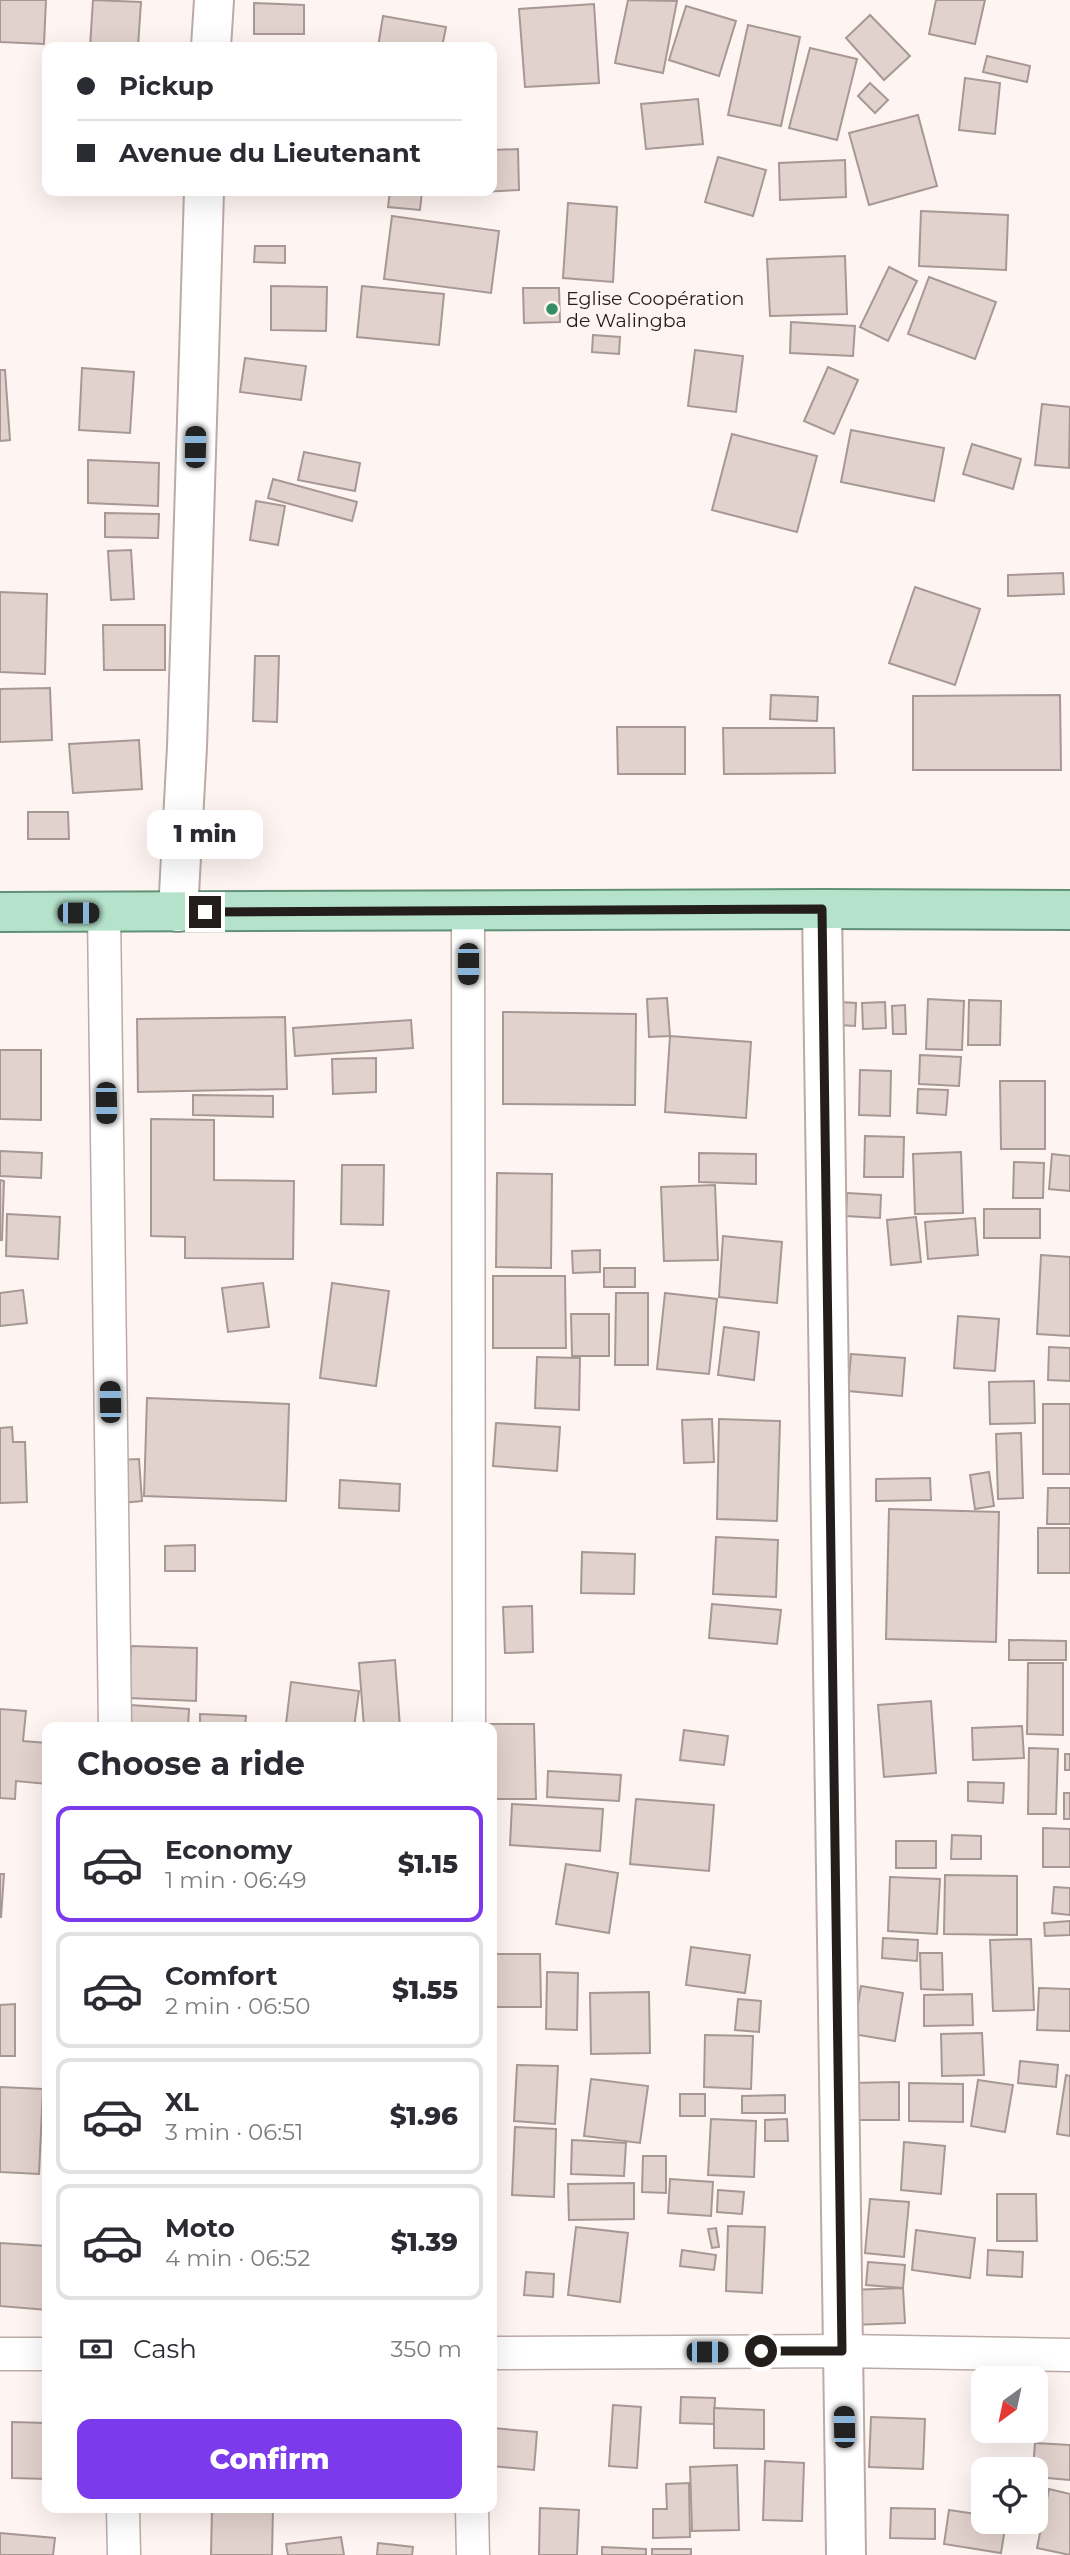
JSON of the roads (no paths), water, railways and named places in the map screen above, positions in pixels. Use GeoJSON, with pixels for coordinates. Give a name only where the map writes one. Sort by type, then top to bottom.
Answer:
{"type":"FeatureCollection","features":[{"type":"Feature","properties":{"kind":"main road"},"geometry":{"type":"LineString","coordinates":[[0,912],[468,909],[1070,910]]}},
{"type":"Feature","properties":{"kind":"street"},"geometry":{"type":"LineString","coordinates":[[211,42],[214,0]]}},
{"type":"Feature","properties":{"kind":"street"},"geometry":{"type":"LineString","coordinates":[[178,912],[187,747],[204,196]]}},
{"type":"Feature","properties":{"kind":"street"},"geometry":{"type":"LineString","coordinates":[[468,909],[469,1722]]}},
{"type":"Feature","properties":{"kind":"street"},"geometry":{"type":"LineString","coordinates":[[822,909],[846,2555]]}},
{"type":"Feature","properties":{"kind":"street"},"geometry":{"type":"LineString","coordinates":[[104,913],[115,1722]]}},
{"type":"Feature","properties":{"kind":"street"},"geometry":{"type":"LineString","coordinates":[[497,2353],[842,2351],[1070,2355]]}},
{"type":"Feature","properties":{"kind":"street"},"geometry":{"type":"LineString","coordinates":[[0,2354],[42,2354]]}},
{"type":"Feature","properties":{"kind":"street"},"geometry":{"type":"LineString","coordinates":[[123,2513],[124,2555]]}},
{"type":"Feature","properties":{"kind":"street"},"geometry":{"type":"LineString","coordinates":[[472,2513],[473,2555]]}},
{"type":"Feature","properties":{"kind":"place","name":"Eglise Coopération de Walingba"},"geometry":{"type":"Point","coordinates":[552,309]}}]}
